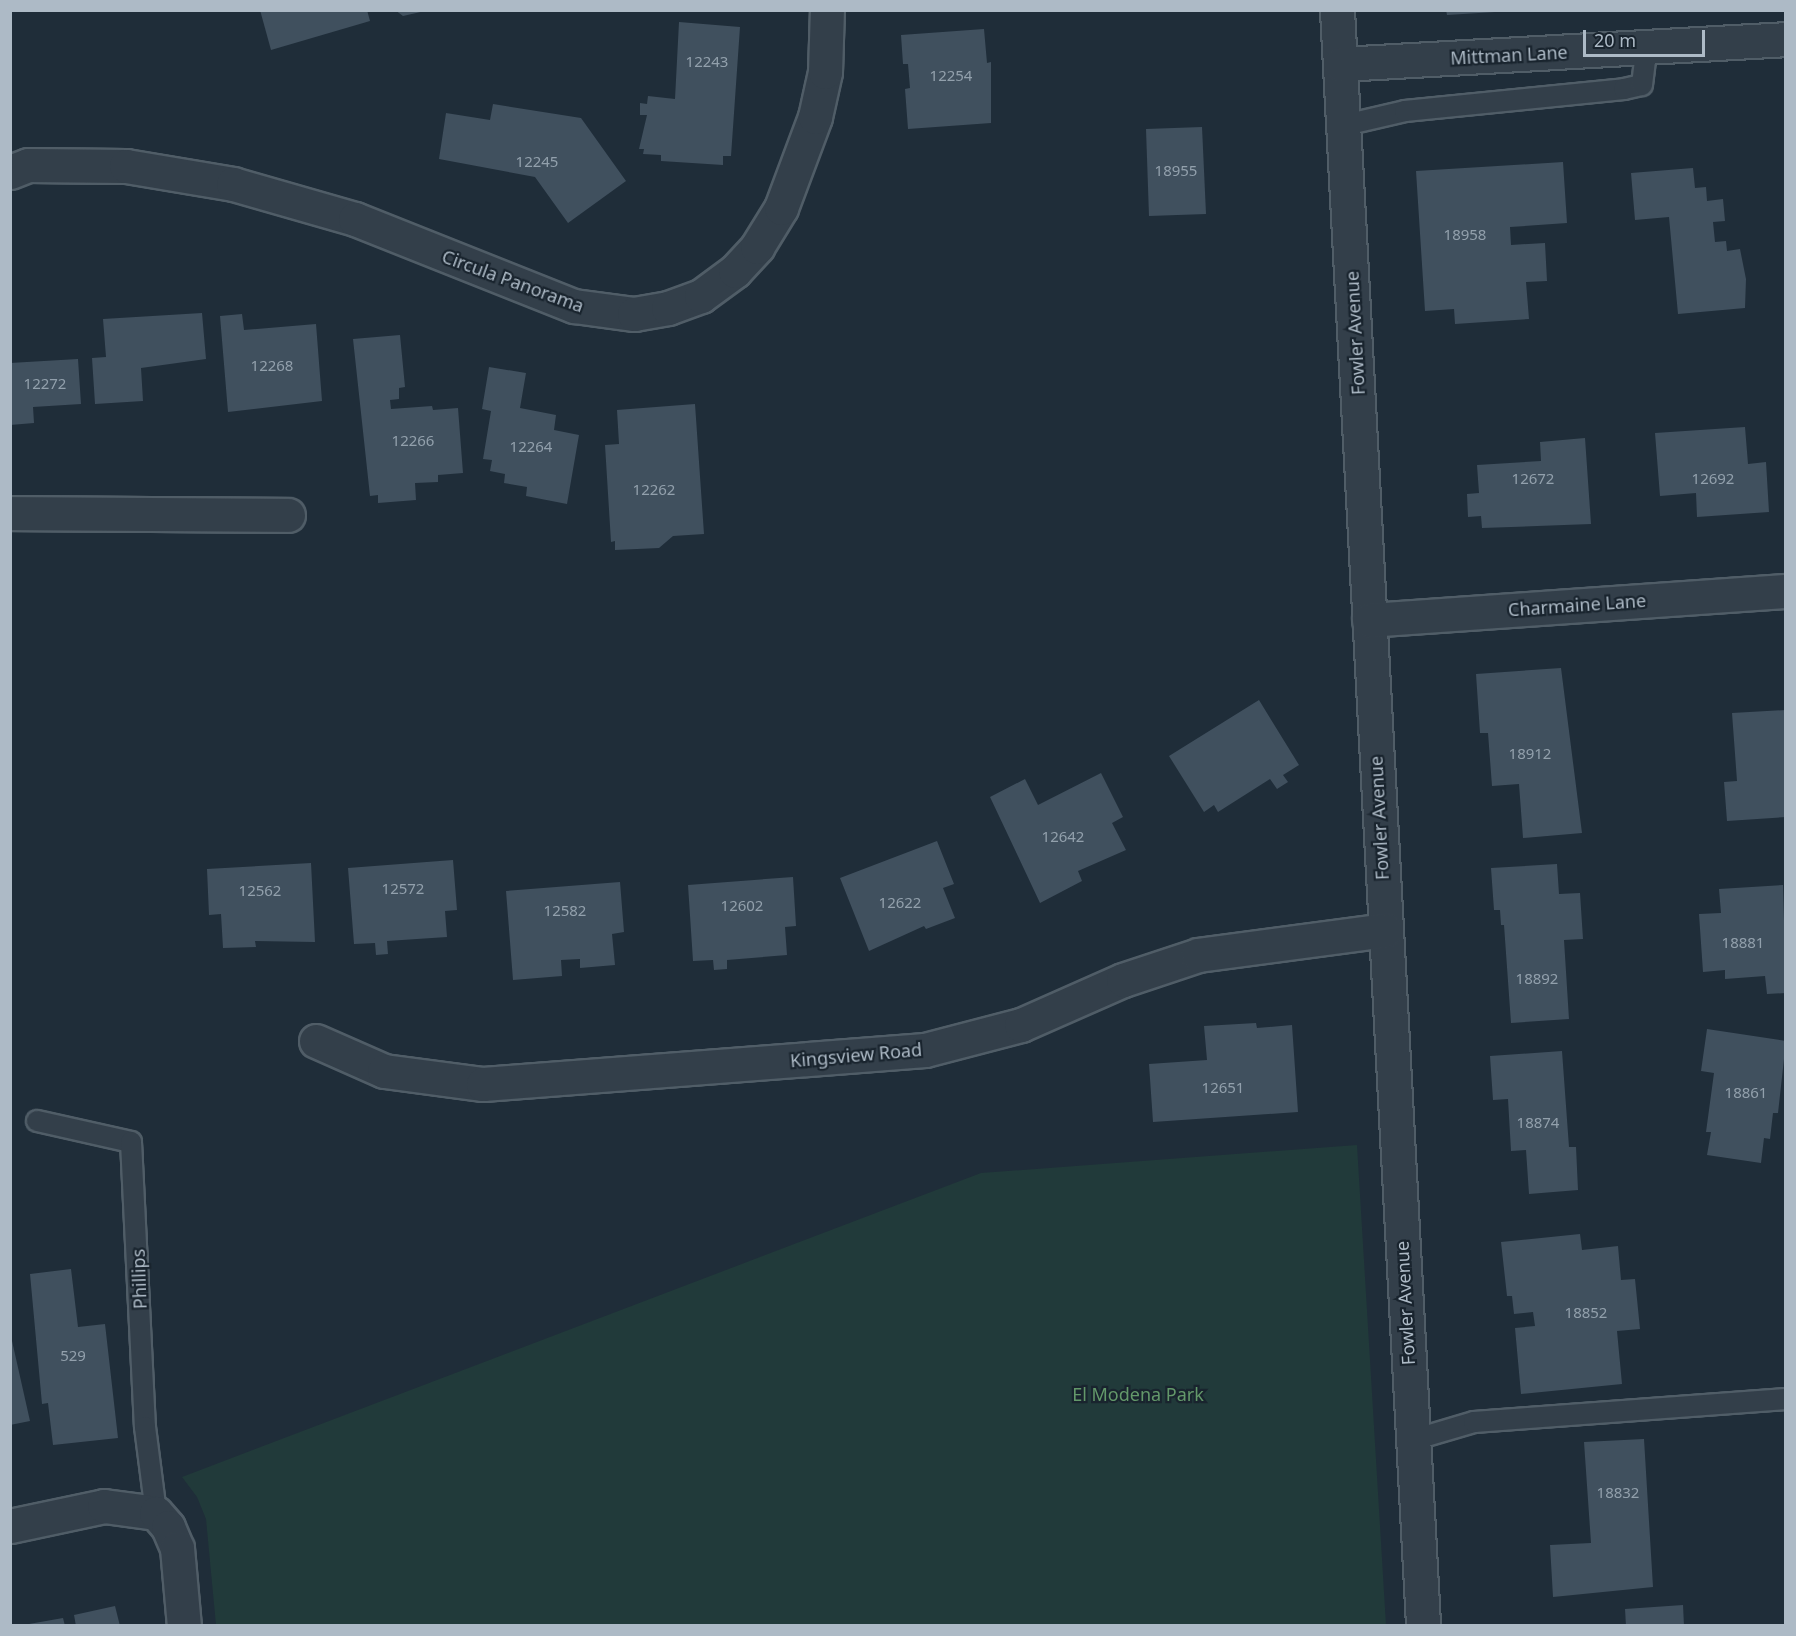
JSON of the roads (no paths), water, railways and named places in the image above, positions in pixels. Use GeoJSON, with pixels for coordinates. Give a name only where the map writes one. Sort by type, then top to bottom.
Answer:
{"type":"FeatureCollection","features":[{"type":"Feature","properties":{"kind":"street","name":"Circula Panorama"},"geometry":{"type":"LineString","coordinates":[[16,167],[126,166],[233,184],[355,219],[574,306],[634,314],[668,308],[701,297],[735,272],[757,247],[781,208],[816,117],[825,72],[827,10]]}},
{"type":"Feature","properties":{"kind":"street","name":"Fowler Avenue"},"geometry":{"type":"LineString","coordinates":[[1337,10],[1345,125],[1385,930],[1423,1626]]}},
{"type":"Feature","properties":{"kind":"street","name":"Mittman Lane"},"geometry":{"type":"LineString","coordinates":[[1341,64],[1785,39]]}},
{"type":"Feature","properties":{"kind":"street"},"geometry":{"type":"LineString","coordinates":[[10,513],[288,515]]}},
{"type":"Feature","properties":{"kind":"street","name":"Charmaine Lane"},"geometry":{"type":"LineString","coordinates":[[1369,620],[1785,591]]}},
{"type":"Feature","properties":{"kind":"street","name":"Kingsview Road"},"geometry":{"type":"LineString","coordinates":[[316,1041],[384,1071],[483,1083],[926,1050],[1021,1025],[1123,981],[1198,955],[1385,930]]}},
{"type":"Feature","properties":{"kind":"street"},"geometry":{"type":"LineString","coordinates":[[10,1526],[104,1506],[156,1513],[168,1527],[177,1548],[184,1626]]}},
{"type":"Feature","properties":{"kind":"lane"},"geometry":{"type":"LineString","coordinates":[[1345,125],[1405,111],[1624,89],[1642,85],[1647,47]]}},
{"type":"Feature","properties":{"kind":"lane","name":"Phillips"},"geometry":{"type":"LineString","coordinates":[[37,1121],[131,1142],[146,1427],[156,1513]]}},
{"type":"Feature","properties":{"kind":"lane"},"geometry":{"type":"LineString","coordinates":[[1413,1440],[1474,1422],[1785,1399]]}},
{"type":"Feature","properties":{"kind":"park label","name":"El Modena Park"},"geometry":{"type":"Point","coordinates":[1138,1394]}}]}
